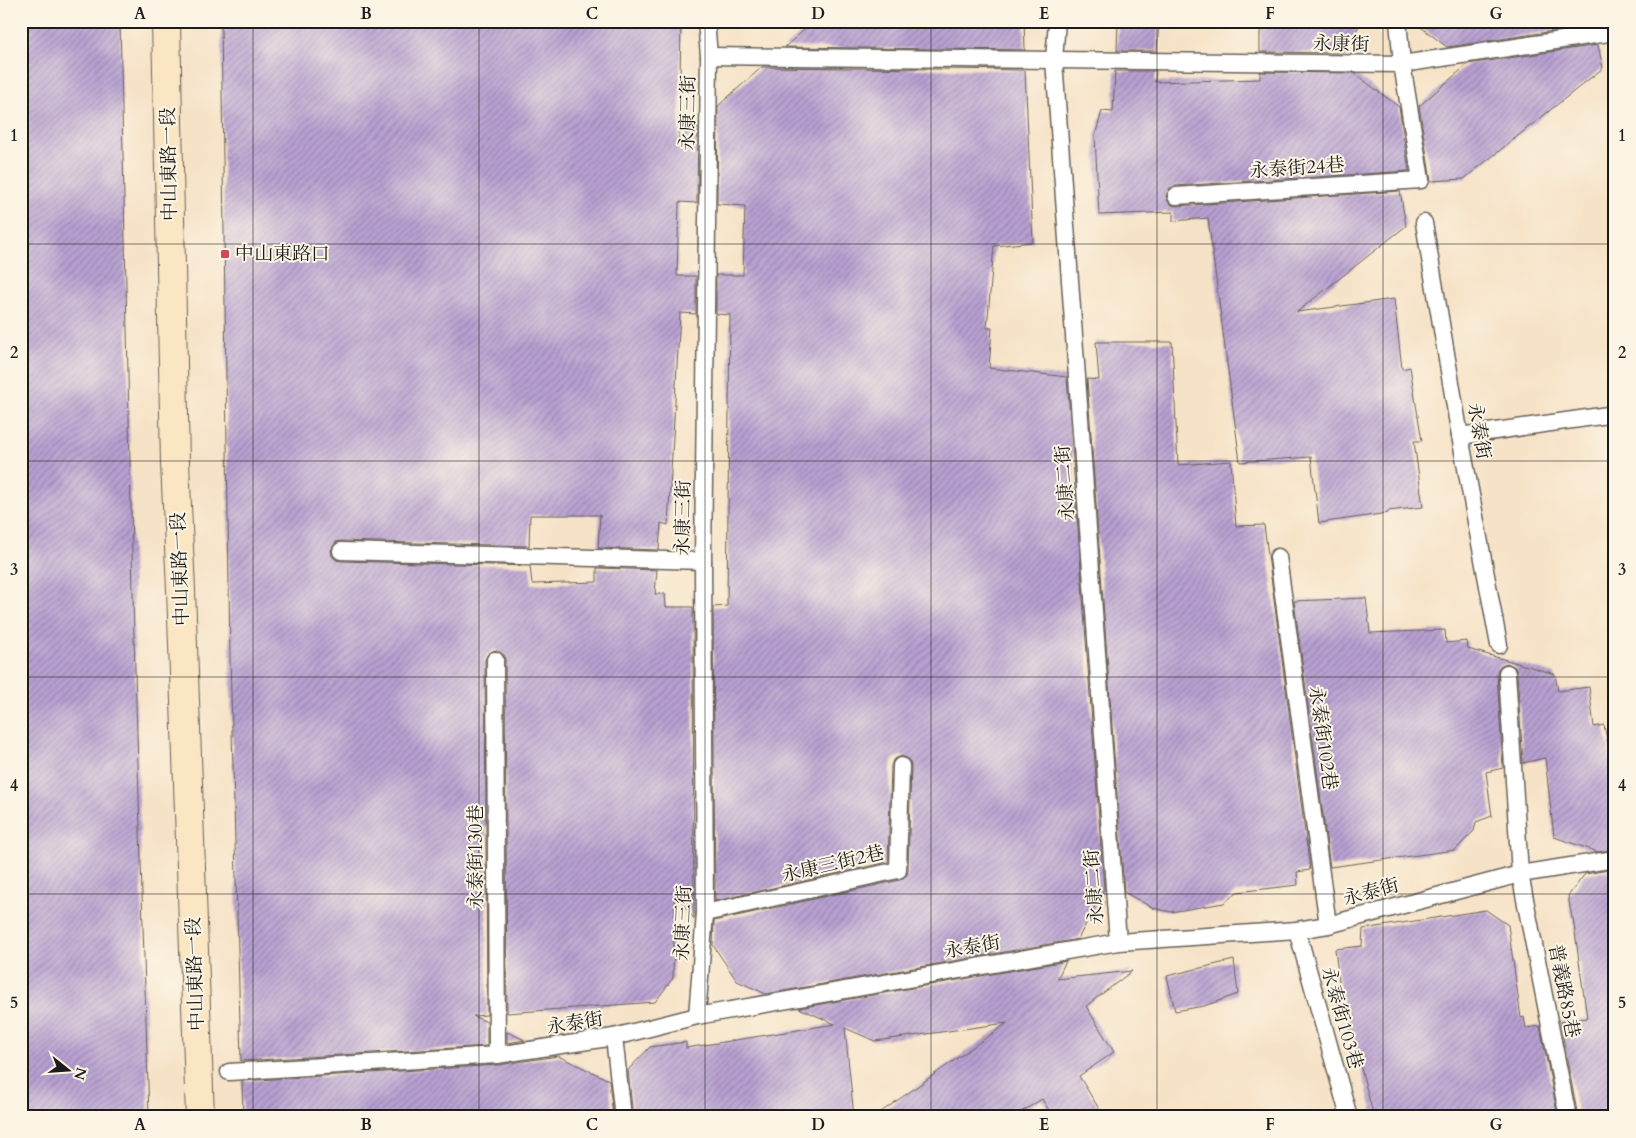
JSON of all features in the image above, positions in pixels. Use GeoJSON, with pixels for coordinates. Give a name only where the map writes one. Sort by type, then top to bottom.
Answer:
{"type":"FeatureCollection","features":[{"type":"Feature","properties":{"kind":"main road","name":"中山東路一段"},"geometry":{"type":"LineString","coordinates":[[166,21],[175,453],[200,1117]]}},
{"type":"Feature","properties":{"kind":"lane","name":"永康三街"},"geometry":{"type":"LineString","coordinates":[[697,1016],[705,913],[703,561],[709,56],[706,21]]}},
{"type":"Feature","properties":{"kind":"lane","name":"永康二街"},"geometry":{"type":"LineString","coordinates":[[1057,21],[1054,60],[1118,942]]}},
{"type":"Feature","properties":{"kind":"lane"},"geometry":{"type":"LineString","coordinates":[[1398,21],[1402,64]]}},
{"type":"Feature","properties":{"kind":"lane","name":"永康街"},"geometry":{"type":"LineString","coordinates":[[709,56],[1402,64],[1615,32]]}},
{"type":"Feature","properties":{"kind":"lane","name":"永泰街24巷"},"geometry":{"type":"LineString","coordinates":[[1176,196],[1421,180],[1402,64]]}},
{"type":"Feature","properties":{"kind":"lane","name":"永泰街"},"geometry":{"type":"LineString","coordinates":[[1424,223],[1460,436],[1499,644]]}},
{"type":"Feature","properties":{"kind":"lane"},"geometry":{"type":"LineString","coordinates":[[1460,436],[1615,414]]}},
{"type":"Feature","properties":{"kind":"lane"},"geometry":{"type":"LineString","coordinates":[[341,551],[703,561]]}},
{"type":"Feature","properties":{"kind":"lane","name":"永泰街102巷"},"geometry":{"type":"LineString","coordinates":[[1278,557],[1328,924]]}},
{"type":"Feature","properties":{"kind":"lane","name":"永泰街130巷"},"geometry":{"type":"LineString","coordinates":[[495,660],[497,1055]]}},
{"type":"Feature","properties":{"kind":"lane"},"geometry":{"type":"LineString","coordinates":[[1507,673],[1520,874]]}},
{"type":"Feature","properties":{"kind":"lane","name":"永康三街2巷"},"geometry":{"type":"LineString","coordinates":[[705,913],[898,870],[901,766]]}},
{"type":"Feature","properties":{"kind":"lane","name":"永泰街"},"geometry":{"type":"LineString","coordinates":[[230,1072],[497,1055],[614,1037],[697,1016],[1118,942],[1297,930],[1328,924],[1520,874],[1615,859]]}},
{"type":"Feature","properties":{"kind":"lane","name":"普義路85巷"},"geometry":{"type":"LineString","coordinates":[[1520,874],[1568,1117]]}},
{"type":"Feature","properties":{"kind":"lane","name":"永泰街103巷"},"geometry":{"type":"LineString","coordinates":[[1297,930],[1349,1117]]}},
{"type":"Feature","properties":{"kind":"lane"},"geometry":{"type":"LineString","coordinates":[[614,1037],[623,1117]]}},
{"type":"Feature","properties":{"kind":"building"},"geometry":{"type":"Polygon","coordinates":[[[21,21],[120,21],[134,638],[149,1117],[21,1117],[21,21]]]}},
{"type":"Feature","properties":{"kind":"building"},"geometry":{"type":"Polygon","coordinates":[[[221,21],[681,21],[679,140],[698,123],[697,203],[679,202],[677,276],[696,276],[696,314],[680,313],[668,525],[661,523],[659,550],[598,548],[600,515],[530,515],[529,546],[341,541],[336,542],[331,550],[332,556],[336,560],[341,561],[530,566],[532,584],[597,582],[597,568],[657,570],[655,594],[665,594],[666,607],[693,607],[694,919],[675,892],[673,978],[655,1002],[507,1013],[505,660],[504,655],[494,650],[487,655],[485,660],[487,1015],[473,1016],[487,1022],[487,1046],[241,1061],[230,657],[221,21]]]}},
{"type":"Feature","properties":{"kind":"building"},"geometry":{"type":"Polygon","coordinates":[[[814,21],[1024,21],[1025,50],[785,47],[814,21]]]}},
{"type":"Feature","properties":{"kind":"building"},"geometry":{"type":"Polygon","coordinates":[[[1118,21],[1159,21],[1157,51],[1117,51],[1118,21]]]}},
{"type":"Feature","properties":{"kind":"building"},"geometry":{"type":"Polygon","coordinates":[[[1260,21],[1362,21],[1343,53],[1260,52],[1260,21]]]}},
{"type":"Feature","properties":{"kind":"building"},"geometry":{"type":"Polygon","coordinates":[[[1413,21],[1594,21],[1594,25],[1447,47],[1413,21]]]}},
{"type":"Feature","properties":{"kind":"building"},"geometry":{"type":"Polygon","coordinates":[[[1598,45],[1603,68],[1464,179],[1431,181],[1419,106],[1468,64],[1598,45]]]}},
{"type":"Feature","properties":{"kind":"building"},"geometry":{"type":"Polygon","coordinates":[[[762,67],[1025,70],[1033,242],[994,246],[987,328],[992,328],[989,368],[1067,377],[1104,889],[1078,939],[766,994],[737,981],[713,945],[714,921],[900,880],[907,875],[908,870],[911,766],[907,758],[901,756],[893,760],[891,766],[888,862],[715,901],[713,607],[727,606],[730,315],[716,314],[716,275],[743,275],[745,206],[717,204],[718,106],[762,67]]]}},
{"type":"Feature","properties":{"kind":"building"},"geometry":{"type":"Polygon","coordinates":[[[1115,71],[1156,71],[1155,82],[1260,79],[1260,72],[1354,73],[1399,107],[1409,171],[1175,186],[1170,188],[1166,196],[1168,202],[1177,206],[1400,191],[1406,226],[1297,312],[1394,299],[1402,369],[1410,367],[1422,441],[1414,441],[1423,507],[1319,523],[1311,457],[1240,462],[1208,218],[1173,221],[1173,212],[1099,215],[1095,136],[1102,111],[1113,112],[1115,71]]]}},
{"type":"Feature","properties":{"kind":"building"},"geometry":{"type":"Polygon","coordinates":[[[1096,342],[1172,342],[1178,465],[1231,461],[1236,526],[1264,525],[1310,870],[1297,872],[1298,885],[1237,892],[1224,903],[1171,912],[1153,908],[1124,892],[1087,379],[1099,380],[1096,342]]]}},
{"type":"Feature","properties":{"kind":"building"},"geometry":{"type":"Polygon","coordinates":[[[1366,598],[1370,633],[1445,630],[1446,643],[1467,641],[1468,649],[1555,674],[1558,691],[1589,687],[1594,727],[1604,725],[1615,778],[1615,849],[1598,852],[1554,837],[1545,758],[1523,763],[1517,672],[1515,667],[1507,663],[1501,665],[1497,674],[1503,768],[1486,772],[1492,816],[1476,822],[1474,831],[1455,850],[1330,867],[1294,601],[1366,598]]]}},
{"type":"Feature","properties":{"kind":"building"},"geometry":{"type":"Polygon","coordinates":[[[1615,869],[1615,1117],[1578,1117],[1560,1022],[1587,1018],[1573,918],[1568,896],[1585,874],[1615,869]]]}},
{"type":"Feature","properties":{"kind":"building"},"geometry":{"type":"Polygon","coordinates":[[[1486,910],[1508,925],[1521,1018],[1524,1017],[1526,1028],[1540,1026],[1558,1117],[1374,1117],[1340,990],[1335,949],[1362,946],[1363,929],[1486,910]]]}},
{"type":"Feature","properties":{"kind":"building"},"geometry":{"type":"Polygon","coordinates":[[[1234,960],[1238,994],[1204,1006],[1175,1011],[1167,976],[1234,960]]]}},
{"type":"Feature","properties":{"kind":"building"},"geometry":{"type":"Polygon","coordinates":[[[1066,961],[1057,979],[1132,971],[1086,1006],[1114,1052],[1079,1076],[1104,1117],[1053,1117],[1042,1099],[1013,1117],[874,1117],[1007,1023],[875,1041],[845,1028],[854,1117],[633,1117],[628,1070],[650,1047],[686,1042],[686,1048],[835,1024],[799,1008],[1066,961]]]}},
{"type":"Feature","properties":{"kind":"building"},"geometry":{"type":"Polygon","coordinates":[[[507,1032],[525,1040],[507,1043],[507,1032]]]}},
{"type":"Feature","properties":{"kind":"building"},"geometry":{"type":"Polygon","coordinates":[[[558,1056],[609,1080],[613,1117],[243,1117],[242,1081],[498,1065],[558,1056]]]}},
{"type":"Feature","properties":{"kind":"place","name":"中山東路口"},"geometry":{"type":"Point","coordinates":[225,254]}}]}
